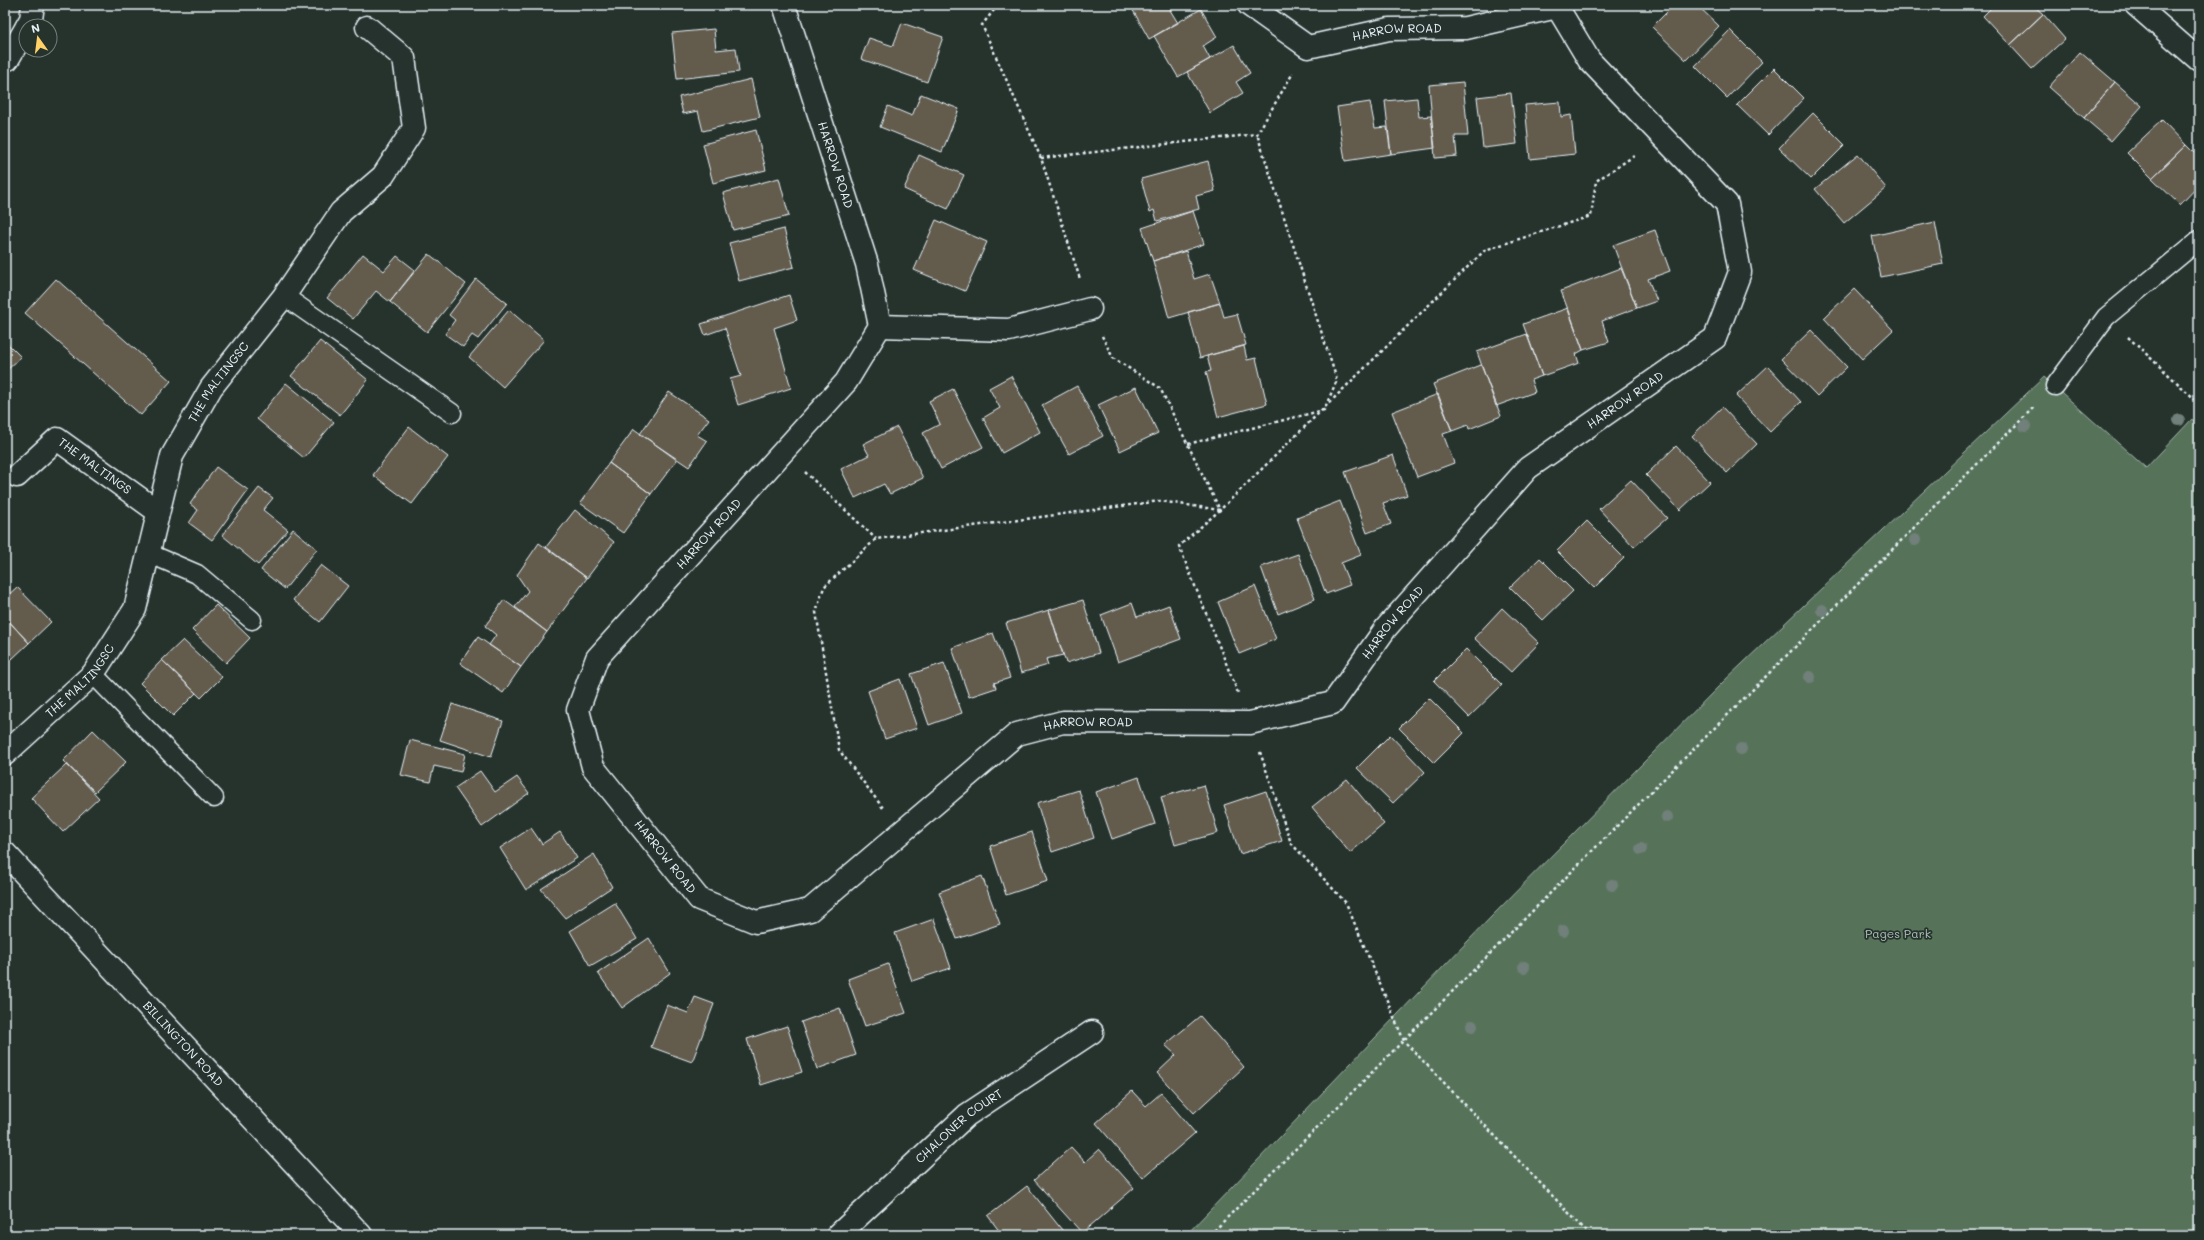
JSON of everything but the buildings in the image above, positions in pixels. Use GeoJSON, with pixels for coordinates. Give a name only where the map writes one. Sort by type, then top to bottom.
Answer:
{"type":"FeatureCollection","features":[{"type":"Feature","properties":{"kind":"street"},"geometry":{"type":"LineString","coordinates":[[31,18],[33,5]]}},
{"type":"Feature","properties":{"kind":"street","name":"HARROW ROAD"},"geometry":{"type":"LineString","coordinates":[[784,5],[867,264],[880,326],[846,382],[597,658],[578,710],[593,767],[699,900],[756,922],[810,910],[1017,734],[1063,722],[1250,723],[1333,703],[1386,628],[1528,468],[1715,338],[1740,272],[1727,204],[1589,60],[1556,6],[1466,28],[1390,29],[1308,47]]}},
{"type":"Feature","properties":{"kind":"street"},"geometry":{"type":"LineString","coordinates":[[1249,5],[1308,47]]}},
{"type":"Feature","properties":{"kind":"street"},"geometry":{"type":"LineString","coordinates":[[2136,5],[2199,60]]}},
{"type":"Feature","properties":{"kind":"street","name":"THE MALTINGSC"},"geometry":{"type":"LineString","coordinates":[[5,754],[93,674],[135,609],[157,511],[172,456],[211,388],[284,296],[341,212],[383,176],[414,128],[404,58],[367,27]]}},
{"type":"Feature","properties":{"kind":"street"},"geometry":{"type":"LineString","coordinates":[[5,60],[8,59],[18,41]]}},
{"type":"Feature","properties":{"kind":"street"},"geometry":{"type":"LineString","coordinates":[[880,326],[1009,330],[1090,309]]}},
{"type":"Feature","properties":{"kind":"street","name":"THE MALTINGS"},"geometry":{"type":"LineString","coordinates":[[17,476],[57,439],[157,511]]}},
{"type":"Feature","properties":{"kind":"street","name":"BILLINGTON ROAD"},"geometry":{"type":"LineString","coordinates":[[5,853],[361,1235]]}},
{"type":"Feature","properties":{"kind":"street","name":"CHALONER COURT"},"geometry":{"type":"LineString","coordinates":[[838,1235],[967,1115],[1092,1032]]}},
{"type":"Feature","properties":{"kind":"lane"},"geometry":{"type":"LineString","coordinates":[[2055,386],[2106,317],[2199,240]]}},
{"type":"Feature","properties":{"kind":"lane"},"geometry":{"type":"LineString","coordinates":[[284,296],[452,413]]}},
{"type":"Feature","properties":{"kind":"lane"},"geometry":{"type":"LineString","coordinates":[[148,553],[197,574],[252,620]]}},
{"type":"Feature","properties":{"kind":"lane"},"geometry":{"type":"LineString","coordinates":[[93,674],[214,798]]}},
{"type":"Feature","properties":{"kind":"path"},"geometry":{"type":"LineString","coordinates":[[998,5],[982,25],[1041,158],[1090,309],[1113,358],[1160,388],[1220,510]]}},
{"type":"Feature","properties":{"kind":"path"},"geometry":{"type":"LineString","coordinates":[[1308,47],[1257,134],[1337,380],[1324,410]]}},
{"type":"Feature","properties":{"kind":"path"},"geometry":{"type":"LineString","coordinates":[[1041,158],[1257,134]]}},
{"type":"Feature","properties":{"kind":"path"},"geometry":{"type":"LineString","coordinates":[[1590,1235],[1404,1041],[1346,903],[1290,843],[1250,723],[1179,546],[1220,510],[1324,410],[1485,250],[1591,216],[1596,181],[1663,137]]}},
{"type":"Feature","properties":{"kind":"path"},"geometry":{"type":"LineString","coordinates":[[2106,317],[2199,403]]}},
{"type":"Feature","properties":{"kind":"path"},"geometry":{"type":"LineString","coordinates":[[1210,1235],[2055,386]]}},
{"type":"Feature","properties":{"kind":"path"},"geometry":{"type":"LineString","coordinates":[[1188,444],[1324,410]]}},
{"type":"Feature","properties":{"kind":"path"},"geometry":{"type":"LineString","coordinates":[[783,452],[876,539]]}},
{"type":"Feature","properties":{"kind":"path"},"geometry":{"type":"LineString","coordinates":[[902,832],[838,750],[816,612],[824,586],[876,539],[1160,501],[1220,510]]}},
{"type":"Feature","properties":{"kind":"path"},"geometry":{"type":"LineString","coordinates":[[2190,1235],[2199,1227]]}},
{"type":"Feature","properties":{"kind":"green space","name":"Pages Park"},"geometry":{"type":"Polygon","coordinates":[[[2044,377],[2146,468],[2192,419],[2199,426],[2199,1235],[1186,1235],[1492,916],[1722,683],[2044,377]]]}}]}
